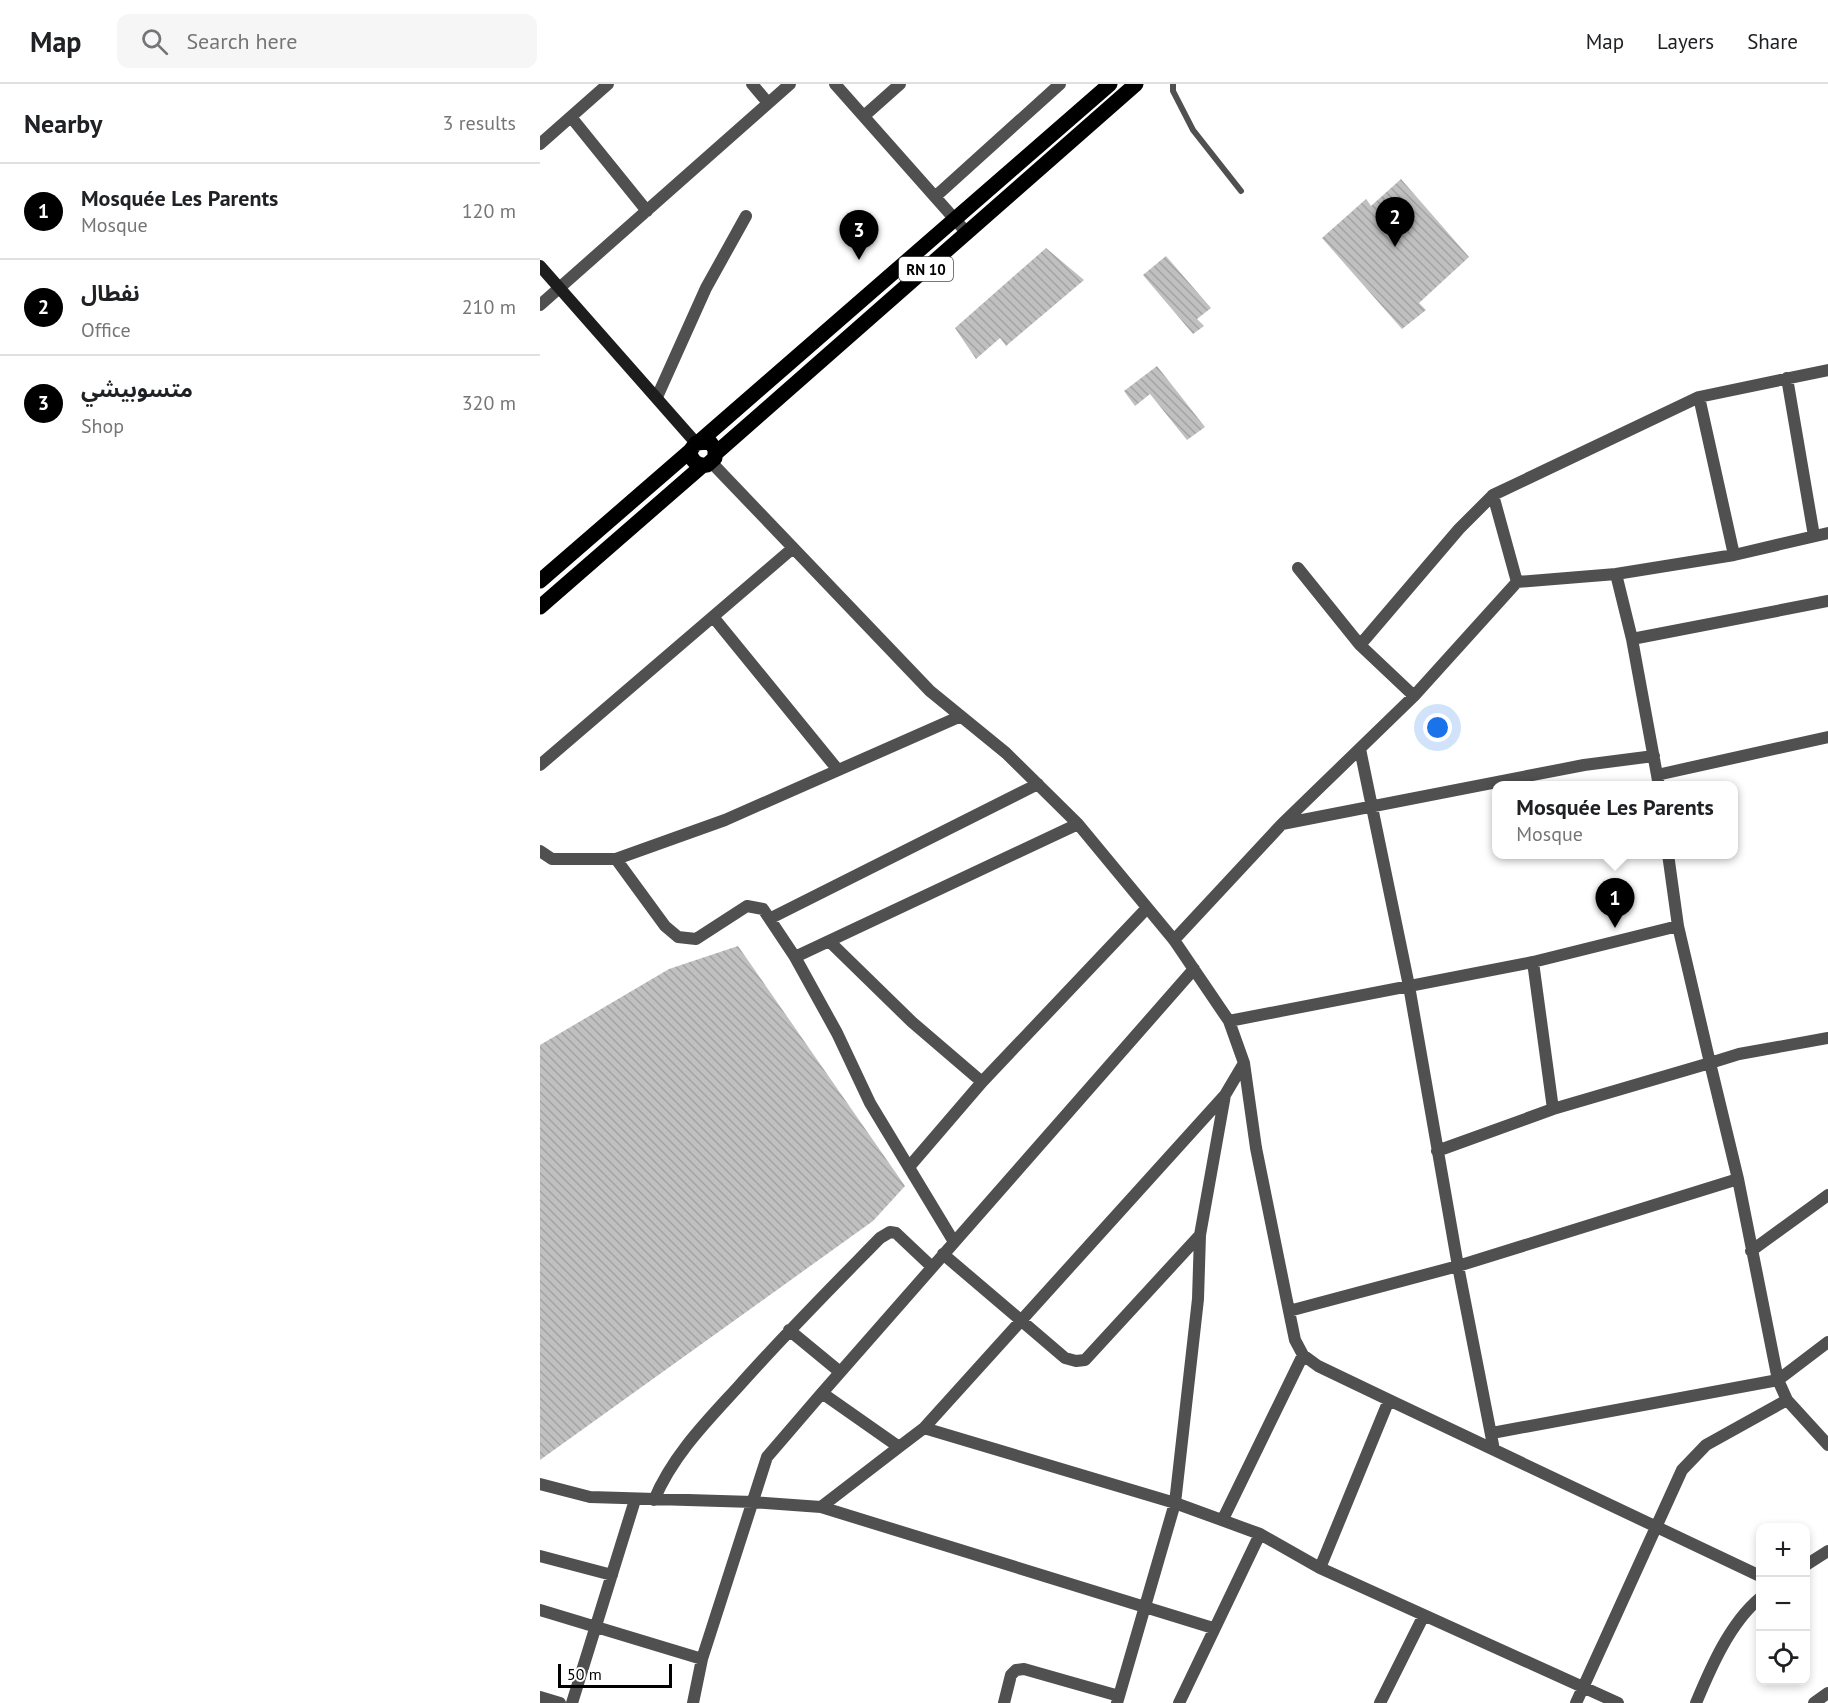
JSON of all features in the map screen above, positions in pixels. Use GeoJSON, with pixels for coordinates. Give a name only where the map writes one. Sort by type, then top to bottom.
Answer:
{"type":"FeatureCollection","features":[{"type":"Feature","properties":{"kind":"main road","name":"RN 10"},"geometry":{"type":"LineString","coordinates":[[540,581],[1110,84]]}},
{"type":"Feature","properties":{"kind":"main road","name":"RN 10"},"geometry":{"type":"LineString","coordinates":[[540,607],[710,461],[1136,84]]}},
{"type":"Feature","properties":{"kind":"main road"},"geometry":{"type":"LineString","coordinates":[[540,266],[657,397],[695,445],[693,461],[710,461],[710,442],[695,445]]}},
{"type":"Feature","properties":{"kind":"street"},"geometry":{"type":"LineString","coordinates":[[540,144],[608,84]]}},
{"type":"Feature","properties":{"kind":"street"},"geometry":{"type":"LineString","coordinates":[[752,84],[768,104]]}},
{"type":"Feature","properties":{"kind":"street"},"geometry":{"type":"LineString","coordinates":[[540,305],[790,84]]}},
{"type":"Feature","properties":{"kind":"street"},"geometry":{"type":"LineString","coordinates":[[835,84],[967,233]]}},
{"type":"Feature","properties":{"kind":"street"},"geometry":{"type":"LineString","coordinates":[[864,116],[900,84]]}},
{"type":"Feature","properties":{"kind":"street"},"geometry":{"type":"LineString","coordinates":[[936,196],[1060,84]]}},
{"type":"Feature","properties":{"kind":"street"},"geometry":{"type":"LineString","coordinates":[[571,117],[647,211]]}},
{"type":"Feature","properties":{"kind":"street"},"geometry":{"type":"LineString","coordinates":[[657,397],[706,288],[746,216]]}},
{"type":"Feature","properties":{"kind":"street"},"geometry":{"type":"LineString","coordinates":[[1360,645],[1459,529],[1493,495],[1699,397],[1828,370]]}},
{"type":"Feature","properties":{"kind":"street"},"geometry":{"type":"LineString","coordinates":[[1787,378],[1814,536]]}},
{"type":"Feature","properties":{"kind":"street"},"geometry":{"type":"LineString","coordinates":[[1699,397],[1734,555]]}},
{"type":"Feature","properties":{"kind":"street"},"geometry":{"type":"LineString","coordinates":[[710,461],[930,691],[1006,753],[1078,824],[1174,940],[1229,1021],[1244,1063],[1256,1148],[1288,1311],[1295,1340],[1303,1355],[1318,1366],[1756,1574]]}},
{"type":"Feature","properties":{"kind":"street"},"geometry":{"type":"LineString","coordinates":[[1493,495],[1517,582]]}},
{"type":"Feature","properties":{"kind":"street"},"geometry":{"type":"LineString","coordinates":[[1174,940],[1282,824],[1414,696],[1517,582],[1616,574],[1734,555],[1828,533]]}},
{"type":"Feature","properties":{"kind":"street"},"geometry":{"type":"LineString","coordinates":[[540,765],[793,549]]}},
{"type":"Feature","properties":{"kind":"street"},"geometry":{"type":"LineString","coordinates":[[1298,568],[1360,645],[1414,696]]}},
{"type":"Feature","properties":{"kind":"street"},"geometry":{"type":"LineString","coordinates":[[1616,574],[1632,639],[1658,780],[1828,737]]}},
{"type":"Feature","properties":{"kind":"street"},"geometry":{"type":"LineString","coordinates":[[1632,639],[1828,601]]}},
{"type":"Feature","properties":{"kind":"street"},"geometry":{"type":"LineString","coordinates":[[714,618],[838,770]]}},
{"type":"Feature","properties":{"kind":"street"},"geometry":{"type":"LineString","coordinates":[[540,851],[552,859],[616,859],[725,820],[961,716]]}},
{"type":"Feature","properties":{"kind":"street"},"geometry":{"type":"LineString","coordinates":[[1360,749],[1370,808],[1409,986],[1458,1266],[1494,1450]]}},
{"type":"Feature","properties":{"kind":"street"},"geometry":{"type":"LineString","coordinates":[[1504,781],[1584,765],[1654,756]]}},
{"type":"Feature","properties":{"kind":"street"},"geometry":{"type":"LineString","coordinates":[[1282,824],[1492,783]]}},
{"type":"Feature","properties":{"kind":"street"},"geometry":{"type":"LineString","coordinates":[[771,918],[1038,784]]}},
{"type":"Feature","properties":{"kind":"street"},"geometry":{"type":"LineString","coordinates":[[795,957],[1078,824]]}},
{"type":"Feature","properties":{"kind":"street"},"geometry":{"type":"LineString","coordinates":[[616,859],[665,926],[678,937],[696,939],[747,906],[763,909],[771,918],[795,957],[844,1048],[870,1103],[954,1242]]}},
{"type":"Feature","properties":{"kind":"street"},"geometry":{"type":"LineString","coordinates":[[1669,859],[1678,926],[1738,1179],[1750,1251],[1778,1380],[1787,1400],[1828,1445]]}},
{"type":"Feature","properties":{"kind":"street"},"geometry":{"type":"LineString","coordinates":[[909,1167],[982,1082],[1147,908]]}},
{"type":"Feature","properties":{"kind":"street"},"geometry":{"type":"LineString","coordinates":[[1229,1021],[1533,962],[1678,926]]}},
{"type":"Feature","properties":{"kind":"street"},"geometry":{"type":"LineString","coordinates":[[829,940],[912,1022],[982,1082]]}},
{"type":"Feature","properties":{"kind":"street"},"geometry":{"type":"LineString","coordinates":[[1533,962],[1553,1109]]}},
{"type":"Feature","properties":{"kind":"street"},"geometry":{"type":"LineString","coordinates":[[693,1703],[702,1659],[767,1457],[1194,969]]}},
{"type":"Feature","properties":{"kind":"street"},"geometry":{"type":"LineString","coordinates":[[1437,1151],[1553,1109],[1739,1054],[1828,1038]]}},
{"type":"Feature","properties":{"kind":"street"},"geometry":{"type":"LineString","coordinates":[[821,1507],[924,1428],[1225,1095],[1244,1063]]}},
{"type":"Feature","properties":{"kind":"street"},"geometry":{"type":"LineString","coordinates":[[1004,1703],[1011,1675],[1016,1670],[1023,1669],[1118,1699],[1175,1503],[1198,1299],[1200,1235],[1225,1095]]}},
{"type":"Feature","properties":{"kind":"street"},"geometry":{"type":"LineString","coordinates":[[1288,1311],[1458,1266],[1738,1179]]}},
{"type":"Feature","properties":{"kind":"street"},"geometry":{"type":"LineString","coordinates":[[1750,1251],[1828,1194]]}},
{"type":"Feature","properties":{"kind":"street"},"geometry":{"type":"LineString","coordinates":[[654,1500],[675,1458],[789,1330],[880,1238],[890,1232],[896,1233],[932,1267]]}},
{"type":"Feature","properties":{"kind":"street"},"geometry":{"type":"LineString","coordinates":[[943,1254],[1065,1358],[1076,1361],[1085,1359],[1200,1235]]}},
{"type":"Feature","properties":{"kind":"street"},"geometry":{"type":"LineString","coordinates":[[789,1330],[840,1372]]}},
{"type":"Feature","properties":{"kind":"street"},"geometry":{"type":"LineString","coordinates":[[1492,1433],[1778,1380],[1828,1342]]}},
{"type":"Feature","properties":{"kind":"street"},"geometry":{"type":"LineString","coordinates":[[1224,1519],[1303,1355]]}},
{"type":"Feature","properties":{"kind":"street"},"geometry":{"type":"LineString","coordinates":[[822,1393],[899,1447]]}},
{"type":"Feature","properties":{"kind":"street"},"geometry":{"type":"LineString","coordinates":[[1320,1568],[1389,1400]]}},
{"type":"Feature","properties":{"kind":"street"},"geometry":{"type":"LineString","coordinates":[[1576,1703],[1682,1470],[1706,1445],[1787,1400]]}},
{"type":"Feature","properties":{"kind":"street"},"geometry":{"type":"LineString","coordinates":[[924,1428],[1224,1519],[1260,1534],[1320,1568],[1618,1703]]}},
{"type":"Feature","properties":{"kind":"street"},"geometry":{"type":"LineString","coordinates":[[540,1484],[590,1497],[753,1502],[821,1507],[1214,1628]]}},
{"type":"Feature","properties":{"kind":"street"},"geometry":{"type":"LineString","coordinates":[[572,1703],[635,1500]]}},
{"type":"Feature","properties":{"kind":"street"},"geometry":{"type":"LineString","coordinates":[[1179,1703],[1260,1534]]}},
{"type":"Feature","properties":{"kind":"street"},"geometry":{"type":"LineString","coordinates":[[1810,1562],[1828,1551]]}},
{"type":"Feature","properties":{"kind":"street"},"geometry":{"type":"LineString","coordinates":[[540,1556],[612,1575]]}},
{"type":"Feature","properties":{"kind":"street"},"geometry":{"type":"LineString","coordinates":[[1696,1703],[1709,1673],[1734,1629],[1756,1604]]}},
{"type":"Feature","properties":{"kind":"street"},"geometry":{"type":"LineString","coordinates":[[540,1611],[702,1659]]}},
{"type":"Feature","properties":{"kind":"street"},"geometry":{"type":"LineString","coordinates":[[1380,1703],[1424,1615]]}},
{"type":"Feature","properties":{"kind":"street"},"geometry":{"type":"LineString","coordinates":[[1814,1703],[1828,1693]]}},
{"type":"Feature","properties":{"kind":"street"},"geometry":{"type":"LineString","coordinates":[[540,1697],[560,1703]]}},
{"type":"Feature","properties":{"kind":"lane"},"geometry":{"type":"LineString","coordinates":[[1173,84],[1173,91],[1193,130],[1241,190]]}},
{"type":"Feature","properties":{"kind":"building"},"geometry":{"type":"Polygon","coordinates":[[[1401,179],[1469,257],[1419,303],[1426,310],[1402,329],[1322,238],[1366,199],[1371,206],[1401,179]]]}},
{"type":"Feature","properties":{"kind":"building"},"geometry":{"type":"Polygon","coordinates":[[[1046,248],[1084,280],[1006,346],[1000,338],[976,359],[955,328],[1046,248]]]}},
{"type":"Feature","properties":{"kind":"building"},"geometry":{"type":"Polygon","coordinates":[[[1166,256],[1211,308],[1197,319],[1204,326],[1193,334],[1143,275],[1166,256]]]}},
{"type":"Feature","properties":{"kind":"building"},"geometry":{"type":"Polygon","coordinates":[[[1157,366],[1205,427],[1187,440],[1150,394],[1135,406],[1124,391],[1157,366]]]}},
{"type":"Feature","properties":{"kind":"building"},"geometry":{"type":"Polygon","coordinates":[[[738,946],[905,1186],[873,1221],[540,1460],[540,1045],[669,969],[738,946]]]}},
{"type":"Feature","properties":{"kind":"place","name":"نفطال"},"geometry":{"type":"Point","coordinates":[1395,247]}},
{"type":"Feature","properties":{"kind":"place","name":"متسوبيشي"},"geometry":{"type":"Point","coordinates":[859,260]}},
{"type":"Feature","properties":{"kind":"place","name":"Mosquée Les Parents"},"geometry":{"type":"Point","coordinates":[1615,928]}}]}
